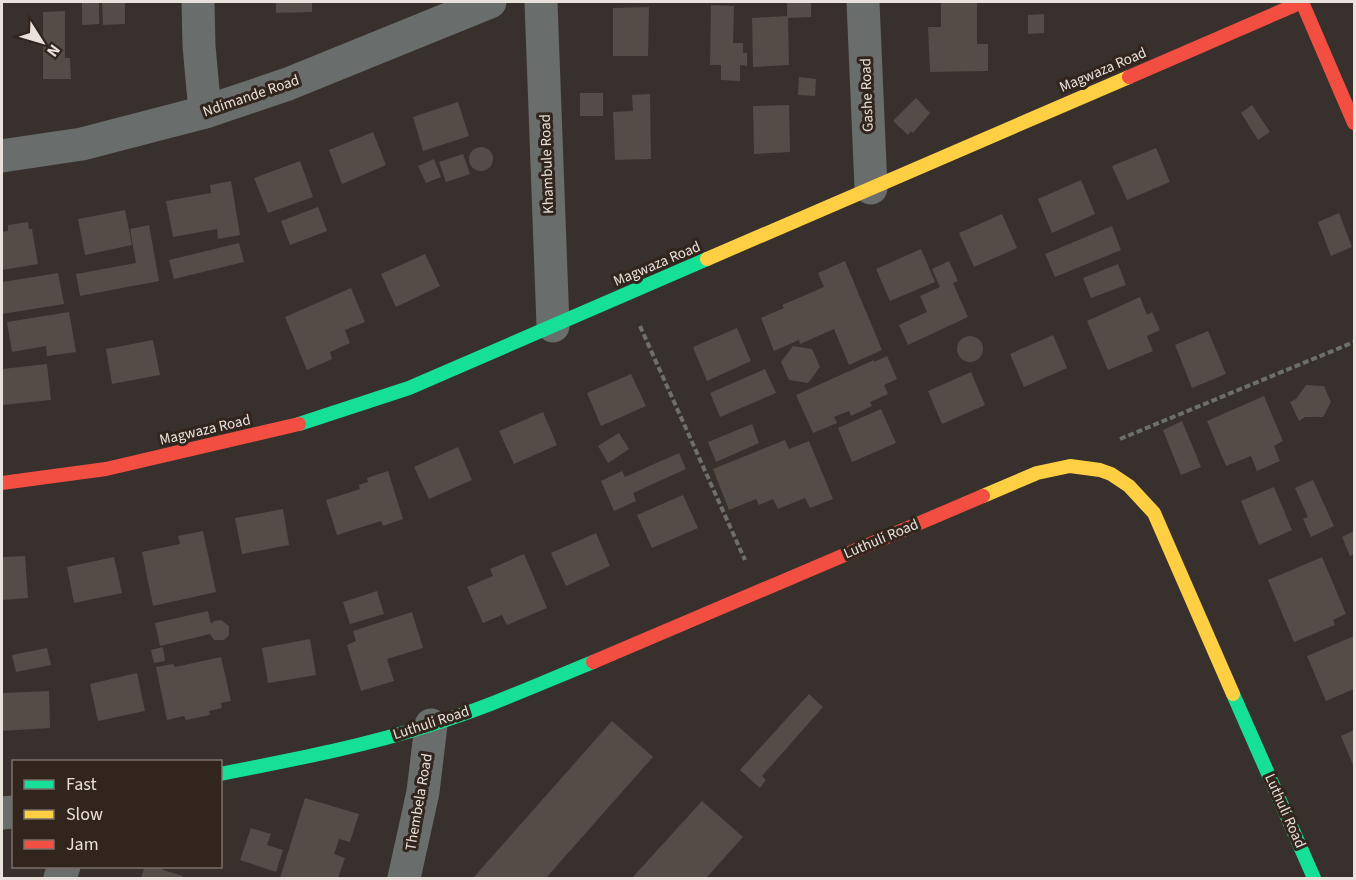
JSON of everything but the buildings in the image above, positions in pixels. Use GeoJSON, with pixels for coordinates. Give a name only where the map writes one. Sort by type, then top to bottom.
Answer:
{"type":"FeatureCollection","features":[{"type":"Feature","properties":{"kind":"street"},"geometry":{"type":"LineString","coordinates":[[198,2],[199,46],[206,112]]}},
{"type":"Feature","properties":{"kind":"street","name":"Ndimande Road"},"geometry":{"type":"LineString","coordinates":[[2,156],[82,144],[206,112],[288,84],[490,2]]}},
{"type":"Feature","properties":{"kind":"street","name":"Khambule Road"},"geometry":{"type":"LineString","coordinates":[[541,2],[553,326]]}},
{"type":"Feature","properties":{"kind":"street","name":"Gashe Road"},"geometry":{"type":"LineString","coordinates":[[863,2],[871,188]]}},
{"type":"Feature","properties":{"kind":"street"},"geometry":{"type":"LineString","coordinates":[[1302,2],[1354,123]]}},
{"type":"Feature","properties":{"kind":"street","name":"Magwaza Road"},"geometry":{"type":"LineString","coordinates":[[2,483],[106,469],[288,428],[409,388],[1302,2]]}},
{"type":"Feature","properties":{"kind":"street","name":"Luthuli Road"},"geometry":{"type":"LineString","coordinates":[[222,774],[335,752],[431,725],[528,689],[1037,472],[1073,465],[1108,471],[1131,488],[1154,513],[1314,879]]}},
{"type":"Feature","properties":{"kind":"street","name":"Thembela Road"},"geometry":{"type":"LineString","coordinates":[[404,879],[423,792],[431,725]]}},
{"type":"Feature","properties":{"kind":"path"},"geometry":{"type":"LineString","coordinates":[[626,295],[759,591]]}},
{"type":"Feature","properties":{"kind":"path"},"geometry":{"type":"LineString","coordinates":[[1073,465],[1113,442],[1354,342]]}},
{"type":"Feature","properties":{"kind":"traffic: fast"},"geometry":{"type":"LineString","coordinates":[[299,424],[409,388],[707,259]]}},
{"type":"Feature","properties":{"kind":"traffic: fast"},"geometry":{"type":"LineString","coordinates":[[222,774],[404,733],[472,711],[593,662]]}},
{"type":"Feature","properties":{"kind":"traffic: fast"},"geometry":{"type":"LineString","coordinates":[[1233,694],[1314,878]]}},
{"type":"Feature","properties":{"kind":"traffic: slow"},"geometry":{"type":"LineString","coordinates":[[707,259],[1129,77]]}},
{"type":"Feature","properties":{"kind":"traffic: slow"},"geometry":{"type":"LineString","coordinates":[[983,496],[1037,473],[1070,466],[1100,470],[1111,474],[1129,486],[1154,513],[1233,694]]}},
{"type":"Feature","properties":{"kind":"traffic: jam"},"geometry":{"type":"LineString","coordinates":[[1302,2],[1354,123]]}},
{"type":"Feature","properties":{"kind":"traffic: jam"},"geometry":{"type":"LineString","coordinates":[[1129,77],[1302,2]]}},
{"type":"Feature","properties":{"kind":"traffic: jam"},"geometry":{"type":"LineString","coordinates":[[2,483],[106,469],[299,424]]}},
{"type":"Feature","properties":{"kind":"traffic: jam"},"geometry":{"type":"LineString","coordinates":[[593,662],[983,496]]}}]}
